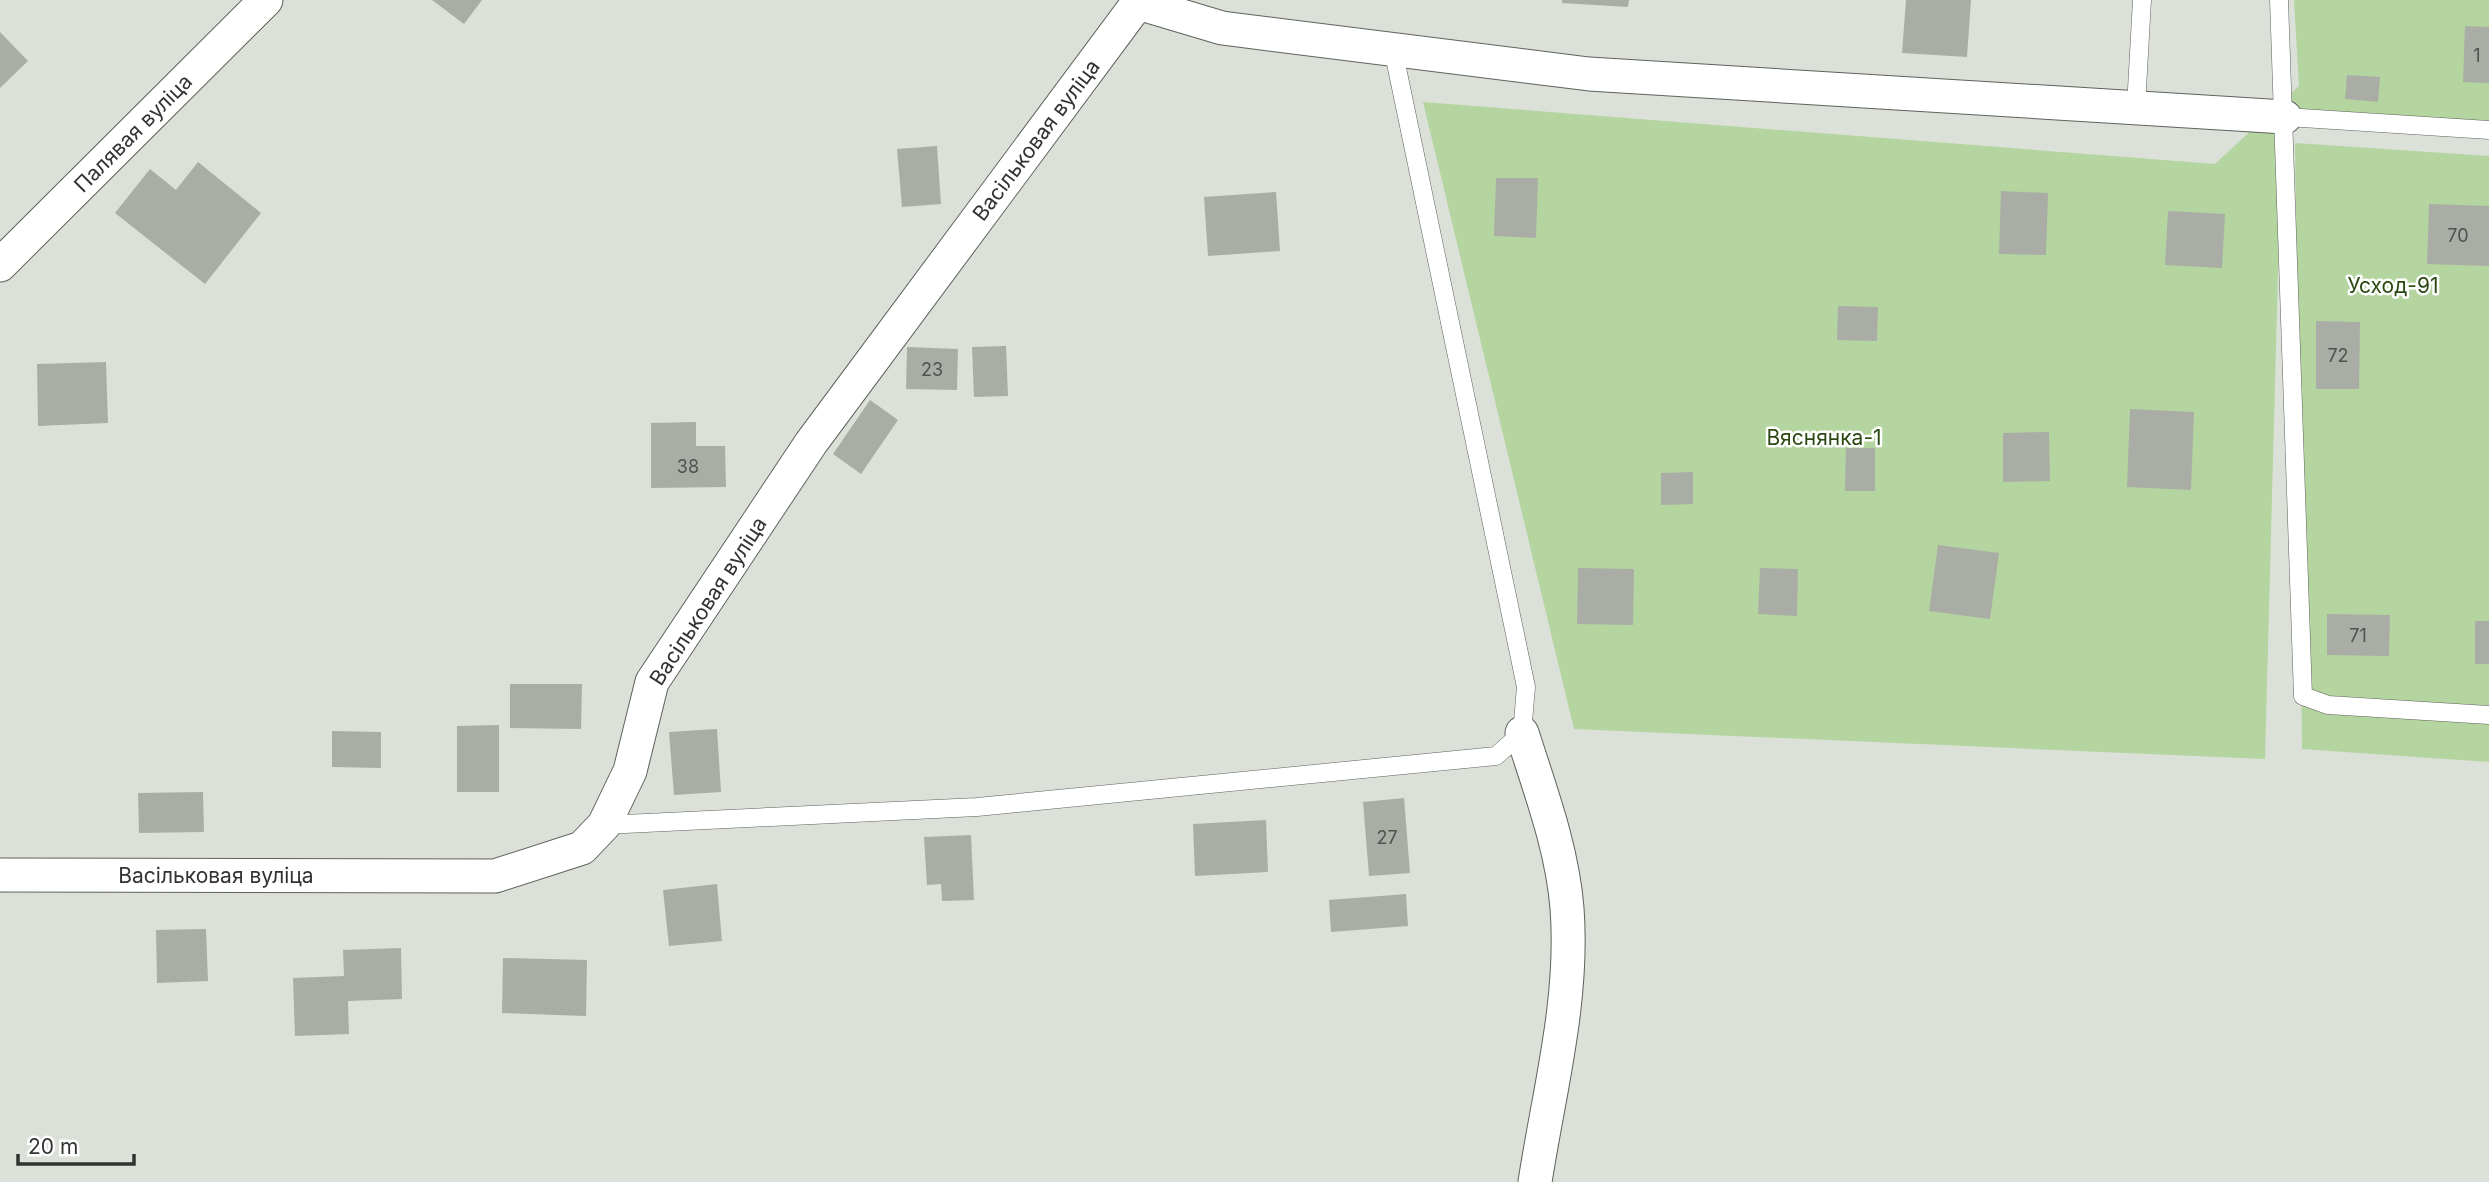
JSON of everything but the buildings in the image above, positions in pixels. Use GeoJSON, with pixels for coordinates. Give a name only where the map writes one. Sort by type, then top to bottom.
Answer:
{"type":"FeatureCollection","features":[{"type":"Feature","properties":{"kind":"street","name":"Палявая вуліца"},"geometry":{"type":"LineString","coordinates":[[0,265],[266,0]]}},
{"type":"Feature","properties":{"kind":"street"},"geometry":{"type":"LineString","coordinates":[[1139,2],[1222,28],[1589,74],[2285,117]]}},
{"type":"Feature","properties":{"kind":"street","name":"Васільковая вуліца"},"geometry":{"type":"LineString","coordinates":[[0,875],[495,876],[582,848],[604,825],[630,771],[652,682],[811,443],[1139,2]]}},
{"type":"Feature","properties":{"kind":"street"},"geometry":{"type":"LineString","coordinates":[[1522,733],[1558,848],[1567,907],[1568,968],[1561,1035],[1535,1182]]}},
{"type":"Feature","properties":{"kind":"lane"},"geometry":{"type":"LineString","coordinates":[[2136,107],[2142,0]]}},
{"type":"Feature","properties":{"kind":"lane"},"geometry":{"type":"LineString","coordinates":[[2279,0],[2303,695],[2328,705],[2489,715]]}},
{"type":"Feature","properties":{"kind":"lane"},"geometry":{"type":"LineString","coordinates":[[604,825],[977,807],[1496,756],[1522,733],[1526,687],[1393,49]]}},
{"type":"Feature","properties":{"kind":"lane"},"geometry":{"type":"LineString","coordinates":[[2285,117],[2489,130]]}},
{"type":"Feature","properties":{"kind":"green space","name":"Вяснянка-1"},"geometry":{"type":"Polygon","coordinates":[[[2294,0],[2489,0],[2489,134],[2282,121],[2265,759],[1574,729],[1423,102],[2215,164],[2299,86],[2294,0]]]}},
{"type":"Feature","properties":{"kind":"green space","name":"Усход-91"},"geometry":{"type":"Polygon","coordinates":[[[2295,143],[2489,156],[2489,762],[2302,749],[2295,143]]]}}]}
